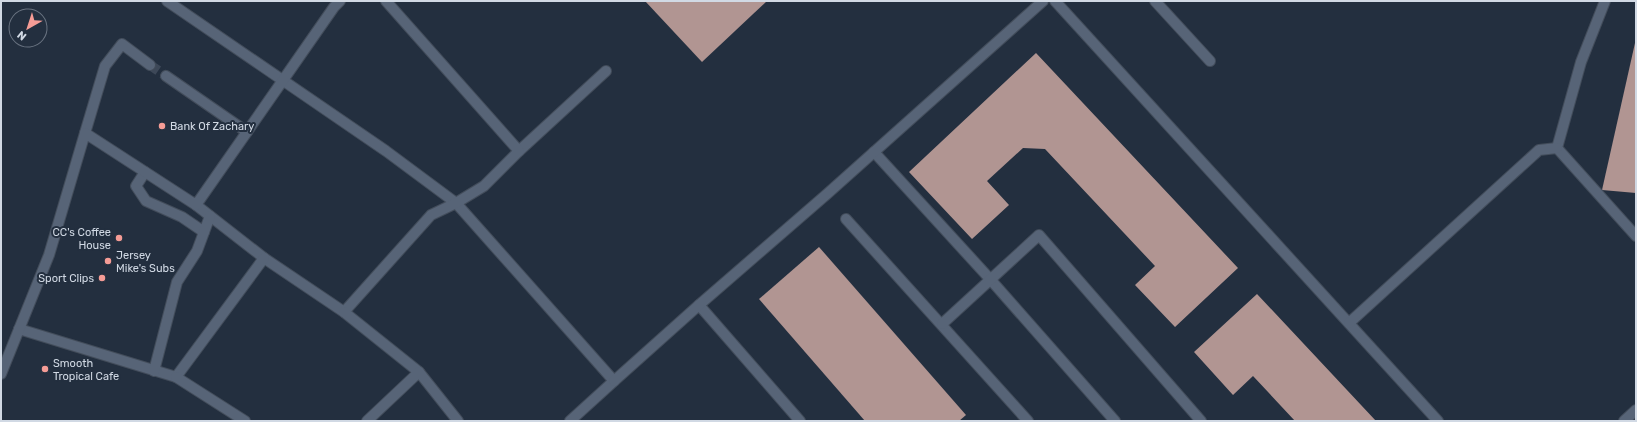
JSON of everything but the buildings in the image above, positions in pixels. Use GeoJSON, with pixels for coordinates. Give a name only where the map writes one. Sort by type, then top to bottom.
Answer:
{"type":"FeatureCollection","features":[{"type":"Feature","properties":{"kind":"lane"},"geometry":{"type":"LineString","coordinates":[[167,1],[386,151],[456,203],[614,381]]}},
{"type":"Feature","properties":{"kind":"lane"},"geometry":{"type":"LineString","coordinates":[[386,1],[519,151]]}},
{"type":"Feature","properties":{"kind":"lane"},"geometry":{"type":"LineString","coordinates":[[570,421],[698,305],[827,194],[1043,1]]}},
{"type":"Feature","properties":{"kind":"lane"},"geometry":{"type":"LineString","coordinates":[[1055,1],[1438,421]]}},
{"type":"Feature","properties":{"kind":"lane"},"geometry":{"type":"LineString","coordinates":[[1155,1],[1210,61]]}},
{"type":"Feature","properties":{"kind":"lane"},"geometry":{"type":"LineString","coordinates":[[1557,148],[1581,62],[1605,1]]}},
{"type":"Feature","properties":{"kind":"lane"},"geometry":{"type":"LineString","coordinates":[[196,205],[283,80],[334,3]]}},
{"type":"Feature","properties":{"kind":"lane"},"geometry":{"type":"LineString","coordinates":[[1,374],[49,255],[105,66],[122,44],[150,65]]}},
{"type":"Feature","properties":{"kind":"lane"},"geometry":{"type":"LineString","coordinates":[[344,312],[431,215],[456,203],[484,186],[519,151],[606,71]]}},
{"type":"Feature","properties":{"kind":"lane"},"geometry":{"type":"LineString","coordinates":[[166,76],[247,132]]}},
{"type":"Feature","properties":{"kind":"lane"},"geometry":{"type":"LineString","coordinates":[[85,133],[196,205],[264,258],[344,312],[419,372],[458,421]]}},
{"type":"Feature","properties":{"kind":"lane"},"geometry":{"type":"LineString","coordinates":[[1348,323],[1539,150],[1557,148]]}},
{"type":"Feature","properties":{"kind":"lane"},"geometry":{"type":"LineString","coordinates":[[1557,148],[1636,236]]}},
{"type":"Feature","properties":{"kind":"lane"},"geometry":{"type":"LineString","coordinates":[[874,152],[990,279],[1115,421]]}},
{"type":"Feature","properties":{"kind":"lane"},"geometry":{"type":"LineString","coordinates":[[145,172],[136,186],[146,201],[182,217],[204,232]]}},
{"type":"Feature","properties":{"kind":"lane"},"geometry":{"type":"LineString","coordinates":[[154,371],[177,282],[197,251],[210,216]]}},
{"type":"Feature","properties":{"kind":"lane"},"geometry":{"type":"LineString","coordinates":[[846,219],[1028,421]]}},
{"type":"Feature","properties":{"kind":"lane"},"geometry":{"type":"LineString","coordinates":[[942,324],[1039,235],[1201,421]]}},
{"type":"Feature","properties":{"kind":"lane"},"geometry":{"type":"LineString","coordinates":[[176,377],[264,258]]}},
{"type":"Feature","properties":{"kind":"lane"},"geometry":{"type":"LineString","coordinates":[[698,305],[800,421]]}},
{"type":"Feature","properties":{"kind":"lane"},"geometry":{"type":"LineString","coordinates":[[19,329],[176,377],[245,421]]}},
{"type":"Feature","properties":{"kind":"lane"},"geometry":{"type":"LineString","coordinates":[[367,421],[419,372]]}},
{"type":"Feature","properties":{"kind":"lane"},"geometry":{"type":"LineString","coordinates":[[1624,421],[1636,410]]}},
{"type":"Feature","properties":{"kind":"tunnel"},"geometry":{"type":"LineString","coordinates":[[150,65],[166,76]]}},
{"type":"Feature","properties":{"kind":"place","name":"Bank Of Zachary"},"geometry":{"type":"Point","coordinates":[162,126]}},
{"type":"Feature","properties":{"kind":"place","name":"CC's Coffee House"},"geometry":{"type":"Point","coordinates":[119,238]}},
{"type":"Feature","properties":{"kind":"place","name":"Jersey Mike's Subs"},"geometry":{"type":"Point","coordinates":[108,261]}},
{"type":"Feature","properties":{"kind":"place","name":"Sport Clips"},"geometry":{"type":"Point","coordinates":[102,278]}},
{"type":"Feature","properties":{"kind":"place","name":"Smooth Tropical Cafe"},"geometry":{"type":"Point","coordinates":[45,369]}}]}
